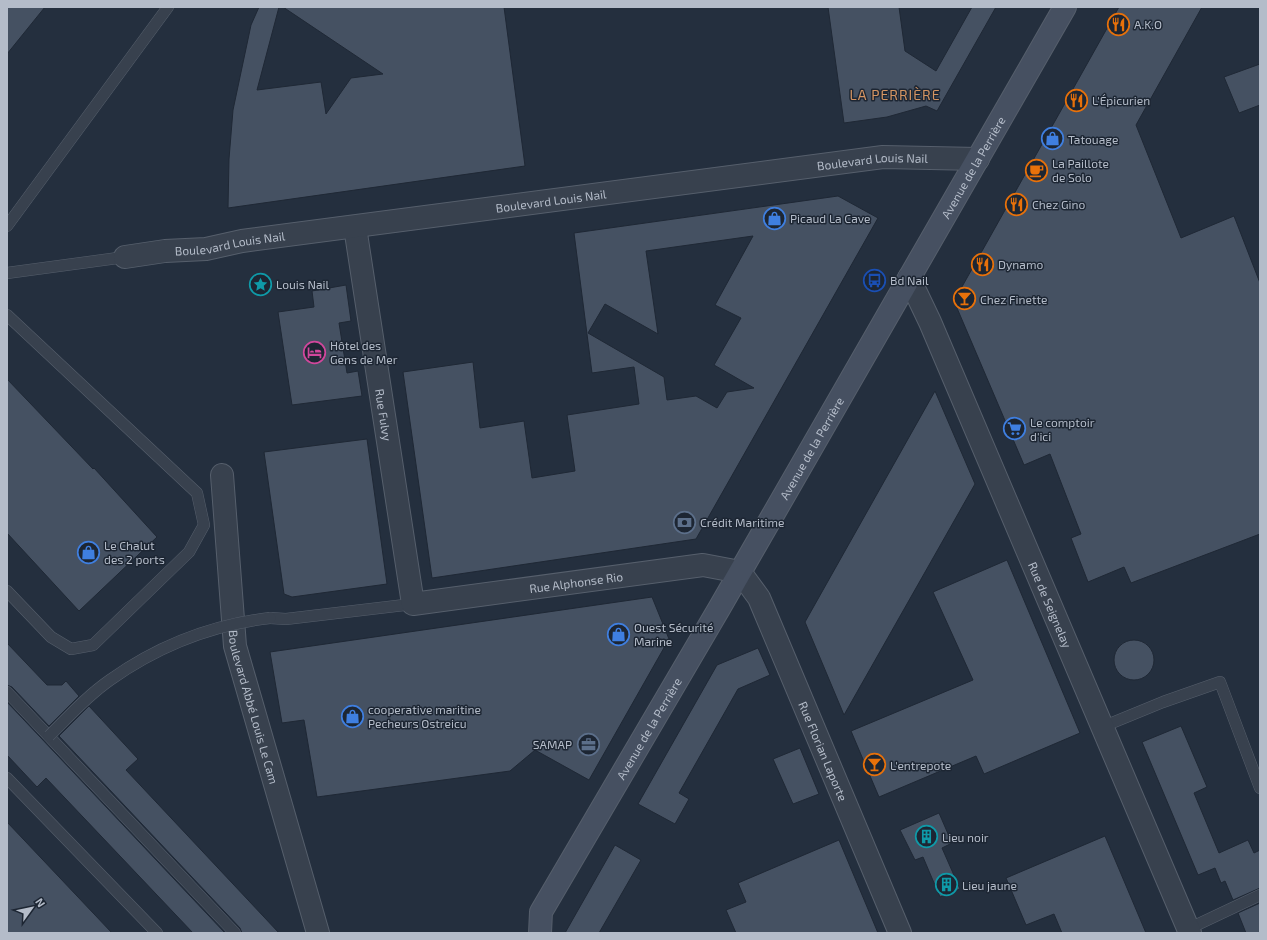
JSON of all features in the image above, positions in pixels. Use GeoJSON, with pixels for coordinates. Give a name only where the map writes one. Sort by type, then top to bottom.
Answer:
{"type":"FeatureCollection","features":[{"type":"Feature","properties":{"kind":"street","name":"Avenue de la Perrière"},"geometry":{"type":"LineString","coordinates":[[540,933],[541,912],[740,572],[1065,7]]}},
{"type":"Feature","properties":{"kind":"street","name":"Boulevard Louis Nail"},"geometry":{"type":"LineString","coordinates":[[125,257],[165,251],[206,249],[242,241],[884,157],[978,159]]}},
{"type":"Feature","properties":{"kind":"street","name":"Rue Fulvy"},"geometry":{"type":"LineString","coordinates":[[354,227],[413,604]]}},
{"type":"Feature","properties":{"kind":"street","name":"Rue de Seignelay"},"geometry":{"type":"LineString","coordinates":[[909,278],[930,322],[1189,931]]}},
{"type":"Feature","properties":{"kind":"street","name":"Boulevard Abbé Louis Le Cam"},"geometry":{"type":"LineString","coordinates":[[222,475],[235,646],[318,933]]}},
{"type":"Feature","properties":{"kind":"street","name":"Rue Alphonse Rio"},"geometry":{"type":"LineString","coordinates":[[413,604],[703,565],[740,572]]}},
{"type":"Feature","properties":{"kind":"street","name":"Rue Florian Laporte"},"geometry":{"type":"LineString","coordinates":[[740,572],[759,598],[900,933]]}},
{"type":"Feature","properties":{"kind":"lane"},"geometry":{"type":"LineString","coordinates":[[7,226],[168,7]]}},
{"type":"Feature","properties":{"kind":"lane"},"geometry":{"type":"LineString","coordinates":[[7,273],[125,257]]}},
{"type":"Feature","properties":{"kind":"lane"},"geometry":{"type":"LineString","coordinates":[[7,315],[197,493],[204,525],[188,552],[92,645],[71,648],[51,637],[7,591]]}},
{"type":"Feature","properties":{"kind":"lane"},"geometry":{"type":"LineString","coordinates":[[48,736],[109,681],[160,650],[207,630],[243,621],[270,618],[286,619],[413,604]]}},
{"type":"Feature","properties":{"kind":"lane"},"geometry":{"type":"LineString","coordinates":[[1102,727],[1163,702],[1220,682],[1260,788]]}},
{"type":"Feature","properties":{"kind":"lane"},"geometry":{"type":"LineString","coordinates":[[7,692],[235,933]]}},
{"type":"Feature","properties":{"kind":"lane"},"geometry":{"type":"LineString","coordinates":[[7,778],[157,933]]}},
{"type":"Feature","properties":{"kind":"lane"},"geometry":{"type":"LineString","coordinates":[[1189,931],[1260,895]]}},
{"type":"Feature","properties":{"kind":"building"},"geometry":{"type":"Polygon","coordinates":[[[7,7],[45,7],[7,54],[7,7]]]}},
{"type":"Feature","properties":{"kind":"building"},"geometry":{"type":"Polygon","coordinates":[[[259,7],[279,7],[257,90],[321,82],[326,114],[351,78],[383,74],[283,7],[504,7],[525,166],[228,208],[229,159],[233,110],[251,25],[259,7]]]}},
{"type":"Feature","properties":{"kind":"building"},"geometry":{"type":"Polygon","coordinates":[[[828,7],[899,7],[905,51],[936,71],[972,7],[996,7],[937,111],[926,106],[887,117],[844,123],[828,7]]]}},
{"type":"Feature","properties":{"kind":"building"},"geometry":{"type":"Polygon","coordinates":[[[1119,7],[1202,7],[1136,125],[1181,238],[1234,216],[1260,283],[1260,534],[1131,583],[1124,567],[1088,582],[1071,538],[1081,534],[1050,454],[1024,465],[954,301],[1119,7]]]}},
{"type":"Feature","properties":{"kind":"building"},"geometry":{"type":"Polygon","coordinates":[[[1260,64],[1260,105],[1239,113],[1224,77],[1260,64]]]}},
{"type":"Feature","properties":{"kind":"building"},"geometry":{"type":"Polygon","coordinates":[[[838,196],[878,218],[696,539],[432,578],[403,372],[473,362],[480,428],[524,421],[532,478],[575,471],[567,415],[639,404],[634,367],[592,373],[574,233],[838,196]],[[753,236],[646,251],[658,334],[605,304],[588,333],[664,377],[667,400],[696,396],[717,408],[727,392],[754,388],[714,365],[741,318],[715,305],[753,236]]]}},
{"type":"Feature","properties":{"kind":"building","name":"Hôtel des Gens de Mer"},"geometry":{"type":"Polygon","coordinates":[[[346,285],[351,321],[339,323],[347,373],[358,371],[362,396],[292,405],[278,312],[314,307],[312,291],[346,285]]]}},
{"type":"Feature","properties":{"kind":"building"},"geometry":{"type":"Polygon","coordinates":[[[7,379],[93,469],[94,468],[157,537],[79,611],[7,533],[7,379]]]}},
{"type":"Feature","properties":{"kind":"building"},"geometry":{"type":"Polygon","coordinates":[[[935,391],[975,484],[844,715],[805,622],[935,391]]]}},
{"type":"Feature","properties":{"kind":"building"},"geometry":{"type":"Polygon","coordinates":[[[367,439],[387,584],[292,597],[284,594],[264,452],[367,439]]]}},
{"type":"Feature","properties":{"kind":"building"},"geometry":{"type":"Polygon","coordinates":[[[1007,560],[1080,733],[984,774],[976,756],[879,797],[851,731],[973,680],[933,592],[1007,560]]]}},
{"type":"Feature","properties":{"kind":"building"},"geometry":{"type":"Polygon","coordinates":[[[652,597],[669,639],[589,780],[535,750],[510,771],[317,797],[304,720],[282,723],[270,652],[652,597]]]}},
{"type":"Feature","properties":{"kind":"building"},"geometry":{"type":"Polygon","coordinates":[[[1134,640],[1142,642],[1148,646],[1152,652],[1154,660],[1152,668],[1148,674],[1142,678],[1134,680],[1126,678],[1120,674],[1116,668],[1114,660],[1116,652],[1120,646],[1126,642],[1134,640]]]}},
{"type":"Feature","properties":{"kind":"building"},"geometry":{"type":"Polygon","coordinates":[[[7,643],[47,685],[62,685],[66,681],[79,696],[49,726],[12,687],[7,685],[7,643]]]}},
{"type":"Feature","properties":{"kind":"building"},"geometry":{"type":"Polygon","coordinates":[[[758,648],[770,675],[738,689],[679,793],[689,799],[675,824],[638,804],[717,665],[758,648]]]}},
{"type":"Feature","properties":{"kind":"building"},"geometry":{"type":"Polygon","coordinates":[[[7,702],[225,933],[193,933],[46,778],[37,787],[7,755],[7,702]]]}},
{"type":"Feature","properties":{"kind":"building"},"geometry":{"type":"Polygon","coordinates":[[[89,706],[138,759],[126,770],[279,933],[242,933],[240,928],[59,736],[89,706]]]}},
{"type":"Feature","properties":{"kind":"building"},"geometry":{"type":"Polygon","coordinates":[[[1181,726],[1207,787],[1194,793],[1219,853],[1248,840],[1254,853],[1260,850],[1260,888],[1233,900],[1225,881],[1221,883],[1215,868],[1198,875],[1142,742],[1181,726]]]}},
{"type":"Feature","properties":{"kind":"building"},"geometry":{"type":"Polygon","coordinates":[[[800,748],[819,794],[793,804],[773,759],[800,748]]]}},
{"type":"Feature","properties":{"kind":"building"},"geometry":{"type":"Polygon","coordinates":[[[939,813],[952,843],[942,848],[960,889],[940,897],[923,857],[915,860],[900,830],[939,813]]]}},
{"type":"Feature","properties":{"kind":"building"},"geometry":{"type":"Polygon","coordinates":[[[7,822],[112,933],[7,933],[7,822]]]}},
{"type":"Feature","properties":{"kind":"building"},"geometry":{"type":"Polygon","coordinates":[[[1105,836],[1146,933],[1062,933],[1054,914],[1026,925],[1006,878],[1105,836]]]}},
{"type":"Feature","properties":{"kind":"building"},"geometry":{"type":"Polygon","coordinates":[[[839,840],[878,933],[736,933],[726,910],[746,902],[738,883],[839,840]]]}},
{"type":"Feature","properties":{"kind":"building"},"geometry":{"type":"Polygon","coordinates":[[[615,845],[641,860],[599,933],[565,933],[615,845]]]}},
{"type":"Feature","properties":{"kind":"building"},"geometry":{"type":"Polygon","coordinates":[[[1260,903],[1260,933],[1246,933],[1238,913],[1260,903]]]}},
{"type":"Feature","properties":{"kind":"place","name":"A.K.O"},"geometry":{"type":"Point","coordinates":[1118,24]}},
{"type":"Feature","properties":{"kind":"place","name":"L'Épicurien"},"geometry":{"type":"Point","coordinates":[1076,100]}},
{"type":"Feature","properties":{"kind":"place","name":"Tatouage"},"geometry":{"type":"Point","coordinates":[1053,139]}},
{"type":"Feature","properties":{"kind":"place","name":"La Paillote de Solo"},"geometry":{"type":"Point","coordinates":[1036,170]}},
{"type":"Feature","properties":{"kind":"place","name":"Chez Gino"},"geometry":{"type":"Point","coordinates":[1017,204]}},
{"type":"Feature","properties":{"kind":"place","name":"Picaud La Cave"},"geometry":{"type":"Point","coordinates":[774,218]}},
{"type":"Feature","properties":{"kind":"place","name":"Dynamo"},"geometry":{"type":"Point","coordinates":[983,264]}},
{"type":"Feature","properties":{"kind":"place","name":"Bd Nail"},"geometry":{"type":"Point","coordinates":[874,280]}},
{"type":"Feature","properties":{"kind":"place","name":"Louis Nail"},"geometry":{"type":"Point","coordinates":[261,284]}},
{"type":"Feature","properties":{"kind":"place","name":"Chez Finette"},"geometry":{"type":"Point","coordinates":[964,299]}},
{"type":"Feature","properties":{"kind":"place","name":"Hôtel des Gens de Mer"},"geometry":{"type":"Point","coordinates":[314,352]}},
{"type":"Feature","properties":{"kind":"place","name":"Le comptoir d'ici"},"geometry":{"type":"Point","coordinates":[1015,429]}},
{"type":"Feature","properties":{"kind":"place","name":"Crédit Maritime"},"geometry":{"type":"Point","coordinates":[684,522]}},
{"type":"Feature","properties":{"kind":"place","name":"Le Chalut des 2 ports"},"geometry":{"type":"Point","coordinates":[89,552]}},
{"type":"Feature","properties":{"kind":"place","name":"Ouest Sécurité Marine"},"geometry":{"type":"Point","coordinates":[618,634]}},
{"type":"Feature","properties":{"kind":"place","name":"cooperative maritine Pecheurs Ostreicu"},"geometry":{"type":"Point","coordinates":[353,716]}},
{"type":"Feature","properties":{"kind":"place","name":"SAMAP"},"geometry":{"type":"Point","coordinates":[588,744]}},
{"type":"Feature","properties":{"kind":"place","name":"L'entrepote"},"geometry":{"type":"Point","coordinates":[875,765]}},
{"type":"Feature","properties":{"kind":"place","name":"Lieu noir"},"geometry":{"type":"Point","coordinates":[927,837]}},
{"type":"Feature","properties":{"kind":"place","name":"Lieu jaune"},"geometry":{"type":"Point","coordinates":[947,885]}},
{"type":"Feature","properties":{"kind":"district","name":"LA PERRIÈRE"},"geometry":{"type":"Point","coordinates":[895,94]}}]}
